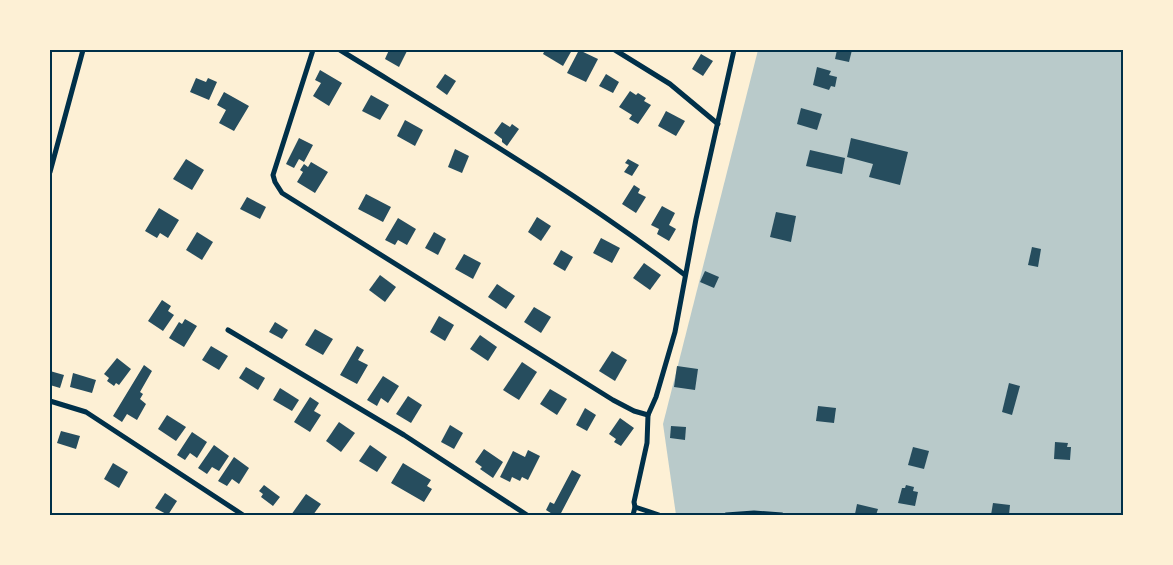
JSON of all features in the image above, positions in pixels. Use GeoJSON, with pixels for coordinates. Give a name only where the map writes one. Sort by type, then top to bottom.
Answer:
{"type":"FeatureCollection","features":[{"type":"Feature","properties":{"kind":"street"},"geometry":{"type":"LineString","coordinates":[[50,172],[83,50]]}},
{"type":"Feature","properties":{"kind":"street"},"geometry":{"type":"LineString","coordinates":[[313,50],[277,161],[274,175],[275,182],[282,194],[613,400],[634,411],[648,415]]}},
{"type":"Feature","properties":{"kind":"street"},"geometry":{"type":"LineString","coordinates":[[340,50],[482,138],[631,234],[685,275]]}},
{"type":"Feature","properties":{"kind":"street"},"geometry":{"type":"LineString","coordinates":[[614,50],[670,84],[718,124]]}},
{"type":"Feature","properties":{"kind":"street"},"geometry":{"type":"LineString","coordinates":[[632,515],[647,443],[648,415],[656,397],[674,332],[696,219],[734,50]]}},
{"type":"Feature","properties":{"kind":"street"},"geometry":{"type":"LineString","coordinates":[[228,330],[404,435],[527,515]]}},
{"type":"Feature","properties":{"kind":"street"},"geometry":{"type":"LineString","coordinates":[[50,401],[86,412],[244,515]]}},
{"type":"Feature","properties":{"kind":"street"},"geometry":{"type":"LineString","coordinates":[[635,507],[659,515]]}},
{"type":"Feature","properties":{"kind":"street"},"geometry":{"type":"LineString","coordinates":[[726,515],[782,515]]}},
{"type":"Feature","properties":{"kind":"shaded area"},"geometry":{"type":"Polygon","coordinates":[[[758,50],[1123,50],[1123,515],[676,515],[663,424],[758,50]]]}},
{"type":"Feature","properties":{"kind":"building"},"geometry":{"type":"Polygon","coordinates":[[[389,50],[407,51],[399,67],[385,59],[389,50]]]}},
{"type":"Feature","properties":{"kind":"building"},"geometry":{"type":"Polygon","coordinates":[[[545,50],[572,50],[563,66],[543,54],[545,50]]]}},
{"type":"Feature","properties":{"kind":"building"},"geometry":{"type":"Polygon","coordinates":[[[579,50],[598,59],[586,82],[567,73],[579,50]]]}},
{"type":"Feature","properties":{"kind":"building"},"geometry":{"type":"Polygon","coordinates":[[[837,50],[852,50],[849,62],[835,59],[837,50]]]}},
{"type":"Feature","properties":{"kind":"building"},"geometry":{"type":"Polygon","coordinates":[[[701,54],[713,61],[703,76],[692,69],[701,54]]]}},
{"type":"Feature","properties":{"kind":"building"},"geometry":{"type":"Polygon","coordinates":[[[817,67],[831,71],[829,75],[837,77],[835,87],[831,86],[829,90],[813,85],[817,67]]]}},
{"type":"Feature","properties":{"kind":"building"},"geometry":{"type":"Polygon","coordinates":[[[320,70],[342,83],[329,106],[313,96],[321,83],[315,80],[320,70]]]}},
{"type":"Feature","properties":{"kind":"building"},"geometry":{"type":"Polygon","coordinates":[[[445,74],[456,81],[447,95],[436,87],[445,74]]]}},
{"type":"Feature","properties":{"kind":"building"},"geometry":{"type":"Polygon","coordinates":[[[606,74],[619,82],[613,93],[599,86],[606,74]]]}},
{"type":"Feature","properties":{"kind":"building"},"geometry":{"type":"Polygon","coordinates":[[[196,78],[206,82],[208,78],[217,82],[209,100],[190,92],[196,78]]]}},
{"type":"Feature","properties":{"kind":"building"},"geometry":{"type":"Polygon","coordinates":[[[630,91],[646,98],[644,101],[651,105],[638,124],[629,119],[632,115],[619,107],[630,91]]]}},
{"type":"Feature","properties":{"kind":"building"},"geometry":{"type":"Polygon","coordinates":[[[224,92],[249,106],[234,131],[219,123],[226,110],[217,105],[224,92]]]}},
{"type":"Feature","properties":{"kind":"building"},"geometry":{"type":"Polygon","coordinates":[[[371,95],[389,105],[380,120],[362,111],[371,95]]]}},
{"type":"Feature","properties":{"kind":"building"},"geometry":{"type":"Polygon","coordinates":[[[801,108],[822,114],[817,130],[797,124],[801,108]]]}},
{"type":"Feature","properties":{"kind":"building"},"geometry":{"type":"Polygon","coordinates":[[[666,111],[685,121],[676,136],[658,126],[666,111]]]}},
{"type":"Feature","properties":{"kind":"building"},"geometry":{"type":"Polygon","coordinates":[[[405,120],[423,130],[415,146],[397,136],[405,120]]]}},
{"type":"Feature","properties":{"kind":"building"},"geometry":{"type":"Polygon","coordinates":[[[502,122],[510,127],[512,124],[519,129],[507,146],[494,133],[502,122]]]}},
{"type":"Feature","properties":{"kind":"building"},"geometry":{"type":"Polygon","coordinates":[[[299,138],[313,145],[304,162],[299,159],[294,168],[286,164],[299,138]]]}},
{"type":"Feature","properties":{"kind":"building"},"geometry":{"type":"Polygon","coordinates":[[[851,138],[908,152],[900,185],[869,177],[873,164],[847,157],[851,138]]]}},
{"type":"Feature","properties":{"kind":"building"},"geometry":{"type":"Polygon","coordinates":[[[455,149],[469,156],[462,173],[448,167],[455,149]]]}},
{"type":"Feature","properties":{"kind":"building"},"geometry":{"type":"Polygon","coordinates":[[[810,150],[845,158],[842,174],[806,166],[810,150]]]}},
{"type":"Feature","properties":{"kind":"building"},"geometry":{"type":"Polygon","coordinates":[[[186,159],[204,170],[192,190],[173,179],[186,159]]]}},
{"type":"Feature","properties":{"kind":"building"},"geometry":{"type":"Polygon","coordinates":[[[628,159],[639,165],[632,176],[624,172],[629,165],[625,163],[628,159]]]}},
{"type":"Feature","properties":{"kind":"building"},"geometry":{"type":"Polygon","coordinates":[[[311,162],[328,172],[315,193],[297,182],[303,172],[300,170],[304,164],[308,167],[311,162]]]}},
{"type":"Feature","properties":{"kind":"building"},"geometry":{"type":"Polygon","coordinates":[[[634,185],[640,189],[638,193],[646,197],[636,213],[622,204],[634,185]]]}},
{"type":"Feature","properties":{"kind":"building"},"geometry":{"type":"Polygon","coordinates":[[[366,194],[391,207],[383,222],[358,209],[366,194]]]}},
{"type":"Feature","properties":{"kind":"building"},"geometry":{"type":"Polygon","coordinates":[[[247,197],[266,207],[260,219],[240,209],[247,197]]]}},
{"type":"Feature","properties":{"kind":"building"},"geometry":{"type":"Polygon","coordinates":[[[662,206],[675,213],[669,225],[676,229],[669,241],[657,234],[659,229],[651,225],[662,206]]]}},
{"type":"Feature","properties":{"kind":"building"},"geometry":{"type":"Polygon","coordinates":[[[159,208],[179,220],[168,238],[160,233],[157,238],[145,231],[159,208]]]}},
{"type":"Feature","properties":{"kind":"building"},"geometry":{"type":"Polygon","coordinates":[[[776,212],[796,216],[791,242],[770,237],[776,212]]]}},
{"type":"Feature","properties":{"kind":"building"},"geometry":{"type":"Polygon","coordinates":[[[537,217],[551,226],[541,241],[528,232],[537,217]]]}},
{"type":"Feature","properties":{"kind":"building"},"geometry":{"type":"Polygon","coordinates":[[[398,218],[416,229],[407,245],[398,240],[395,245],[385,240],[398,218]]]}},
{"type":"Feature","properties":{"kind":"building"},"geometry":{"type":"Polygon","coordinates":[[[197,232],[213,242],[202,260],[186,250],[197,232]]]}},
{"type":"Feature","properties":{"kind":"building"},"geometry":{"type":"Polygon","coordinates":[[[434,232],[446,239],[438,255],[425,248],[434,232]]]}},
{"type":"Feature","properties":{"kind":"building"},"geometry":{"type":"Polygon","coordinates":[[[601,238],[620,248],[612,263],[593,253],[601,238]]]}},
{"type":"Feature","properties":{"kind":"building"},"geometry":{"type":"Polygon","coordinates":[[[1032,247],[1041,249],[1038,267],[1028,265],[1032,247]]]}},
{"type":"Feature","properties":{"kind":"building"},"geometry":{"type":"Polygon","coordinates":[[[561,250],[573,257],[565,271],[553,264],[561,250]]]}},
{"type":"Feature","properties":{"kind":"building"},"geometry":{"type":"Polygon","coordinates":[[[464,254],[481,263],[473,279],[455,269],[464,254]]]}},
{"type":"Feature","properties":{"kind":"building"},"geometry":{"type":"Polygon","coordinates":[[[644,263],[661,275],[650,290],[633,278],[644,263]]]}},
{"type":"Feature","properties":{"kind":"building"},"geometry":{"type":"Polygon","coordinates":[[[705,271],[719,277],[714,288],[700,282],[705,271]]]}},
{"type":"Feature","properties":{"kind":"building"},"geometry":{"type":"Polygon","coordinates":[[[380,275],[396,287],[385,302],[369,290],[380,275]]]}},
{"type":"Feature","properties":{"kind":"building"},"geometry":{"type":"Polygon","coordinates":[[[497,284],[515,296],[506,309],[488,297],[497,284]]]}},
{"type":"Feature","properties":{"kind":"building"},"geometry":{"type":"Polygon","coordinates":[[[162,300],[171,306],[168,311],[174,315],[163,331],[148,321],[162,300]]]}},
{"type":"Feature","properties":{"kind":"building"},"geometry":{"type":"Polygon","coordinates":[[[534,307],[551,317],[541,333],[524,322],[534,307]]]}},
{"type":"Feature","properties":{"kind":"building"},"geometry":{"type":"Polygon","coordinates":[[[439,316],[454,325],[445,341],[430,332],[439,316]]]}},
{"type":"Feature","properties":{"kind":"building"},"geometry":{"type":"Polygon","coordinates":[[[185,319],[197,326],[184,347],[169,338],[179,322],[182,324],[185,319]]]}},
{"type":"Feature","properties":{"kind":"building"},"geometry":{"type":"Polygon","coordinates":[[[275,322],[288,330],[282,339],[269,332],[275,322]]]}},
{"type":"Feature","properties":{"kind":"building"},"geometry":{"type":"Polygon","coordinates":[[[315,329],[333,339],[323,355],[305,345],[315,329]]]}},
{"type":"Feature","properties":{"kind":"building"},"geometry":{"type":"Polygon","coordinates":[[[480,335],[497,347],[488,361],[470,349],[480,335]]]}},
{"type":"Feature","properties":{"kind":"building"},"geometry":{"type":"Polygon","coordinates":[[[211,346],[228,356],[219,370],[202,360],[211,346]]]}},
{"type":"Feature","properties":{"kind":"building"},"geometry":{"type":"Polygon","coordinates":[[[357,346],[364,350],[358,360],[368,365],[357,384],[340,375],[357,346]]]}},
{"type":"Feature","properties":{"kind":"building"},"geometry":{"type":"Polygon","coordinates":[[[612,351],[627,360],[615,381],[599,371],[612,351]]]}},
{"type":"Feature","properties":{"kind":"building"},"geometry":{"type":"Polygon","coordinates":[[[117,358],[131,369],[119,385],[116,383],[114,386],[107,381],[109,378],[104,374],[117,358]]]}},
{"type":"Feature","properties":{"kind":"building"},"geometry":{"type":"Polygon","coordinates":[[[522,362],[537,372],[519,400],[503,390],[522,362]]]}},
{"type":"Feature","properties":{"kind":"building"},"geometry":{"type":"Polygon","coordinates":[[[144,365],[152,371],[140,392],[143,394],[140,399],[146,404],[137,420],[127,414],[122,422],[113,416],[144,365]]]}},
{"type":"Feature","properties":{"kind":"building"},"geometry":{"type":"Polygon","coordinates":[[[677,366],[698,369],[695,390],[674,387],[677,366]]]}},
{"type":"Feature","properties":{"kind":"building"},"geometry":{"type":"Polygon","coordinates":[[[246,367],[265,378],[258,390],[239,378],[246,367]]]}},
{"type":"Feature","properties":{"kind":"building"},"geometry":{"type":"Polygon","coordinates":[[[50,371],[64,375],[60,388],[50,385],[50,371]]]}},
{"type":"Feature","properties":{"kind":"building"},"geometry":{"type":"Polygon","coordinates":[[[73,373],[96,380],[92,393],[70,387],[73,373]]]}},
{"type":"Feature","properties":{"kind":"building"},"geometry":{"type":"Polygon","coordinates":[[[383,376],[399,386],[388,403],[381,398],[377,406],[367,400],[383,376]]]}},
{"type":"Feature","properties":{"kind":"building"},"geometry":{"type":"Polygon","coordinates":[[[1009,383],[1020,386],[1012,415],[1002,412],[1009,383]]]}},
{"type":"Feature","properties":{"kind":"building"},"geometry":{"type":"Polygon","coordinates":[[[280,388],[299,400],[292,411],[273,400],[280,388]]]}},
{"type":"Feature","properties":{"kind":"building"},"geometry":{"type":"Polygon","coordinates":[[[550,389],[567,399],[557,415],[540,404],[550,389]]]}},
{"type":"Feature","properties":{"kind":"building"},"geometry":{"type":"Polygon","coordinates":[[[408,396],[422,405],[411,423],[396,414],[408,396]]]}},
{"type":"Feature","properties":{"kind":"building"},"geometry":{"type":"Polygon","coordinates":[[[310,397],[319,403],[314,411],[321,415],[310,432],[294,422],[310,397]]]}},
{"type":"Feature","properties":{"kind":"building"},"geometry":{"type":"Polygon","coordinates":[[[818,406],[836,408],[834,423],[816,421],[818,406]]]}},
{"type":"Feature","properties":{"kind":"building"},"geometry":{"type":"Polygon","coordinates":[[[585,408],[596,415],[587,431],[576,425],[585,408]]]}},
{"type":"Feature","properties":{"kind":"building"},"geometry":{"type":"Polygon","coordinates":[[[167,415],[186,427],[176,441],[158,429],[167,415]]]}},
{"type":"Feature","properties":{"kind":"building"},"geometry":{"type":"Polygon","coordinates":[[[620,418],[634,428],[621,446],[614,442],[616,439],[609,434],[620,418]]]}},
{"type":"Feature","properties":{"kind":"building"},"geometry":{"type":"Polygon","coordinates":[[[339,422],[355,433],[341,452],[326,441],[339,422]]]}},
{"type":"Feature","properties":{"kind":"building"},"geometry":{"type":"Polygon","coordinates":[[[450,425],[463,433],[454,449],[441,442],[450,425]]]}},
{"type":"Feature","properties":{"kind":"building"},"geometry":{"type":"Polygon","coordinates":[[[671,426],[686,427],[685,440],[670,438],[671,426]]]}},
{"type":"Feature","properties":{"kind":"building"},"geometry":{"type":"Polygon","coordinates":[[[61,431],[80,436],[76,449],[57,443],[61,431]]]}},
{"type":"Feature","properties":{"kind":"building"},"geometry":{"type":"Polygon","coordinates":[[[192,432],[207,442],[197,458],[190,453],[185,460],[177,455],[192,432]]]}},
{"type":"Feature","properties":{"kind":"building"},"geometry":{"type":"Polygon","coordinates":[[[1055,442],[1068,443],[1067,447],[1071,447],[1070,460],[1054,459],[1055,442]]]}},
{"type":"Feature","properties":{"kind":"building"},"geometry":{"type":"Polygon","coordinates":[[[214,445],[229,456],[219,471],[212,467],[207,474],[198,468],[214,445]]]}},
{"type":"Feature","properties":{"kind":"building"},"geometry":{"type":"Polygon","coordinates":[[[370,445],[387,457],[377,472],[359,461],[370,445]]]}},
{"type":"Feature","properties":{"kind":"building"},"geometry":{"type":"Polygon","coordinates":[[[913,447],[929,451],[924,469],[908,465],[913,447]]]}},
{"type":"Feature","properties":{"kind":"building"},"geometry":{"type":"Polygon","coordinates":[[[484,449],[503,462],[493,478],[480,469],[482,467],[475,462],[484,449]]]}},
{"type":"Feature","properties":{"kind":"building"},"geometry":{"type":"Polygon","coordinates":[[[528,450],[540,456],[528,480],[522,477],[520,481],[512,477],[510,482],[500,477],[513,451],[525,457],[528,450]]]}},
{"type":"Feature","properties":{"kind":"building"},"geometry":{"type":"Polygon","coordinates":[[[234,457],[249,468],[239,484],[232,479],[227,486],[218,481],[234,457]]]}},
{"type":"Feature","properties":{"kind":"building"},"geometry":{"type":"Polygon","coordinates":[[[113,463],[128,472],[119,488],[104,479],[113,463]]]}},
{"type":"Feature","properties":{"kind":"building"},"geometry":{"type":"Polygon","coordinates":[[[403,463],[431,480],[427,486],[432,489],[424,502],[391,483],[403,463]]]}},
{"type":"Feature","properties":{"kind":"building"},"geometry":{"type":"Polygon","coordinates":[[[572,470],[581,475],[560,515],[554,515],[546,510],[550,502],[554,504],[572,470]]]}},
{"type":"Feature","properties":{"kind":"building"},"geometry":{"type":"Polygon","coordinates":[[[264,485],[280,497],[273,506],[261,497],[263,494],[259,491],[264,485]]]}},
{"type":"Feature","properties":{"kind":"building"},"geometry":{"type":"Polygon","coordinates":[[[906,485],[914,487],[913,491],[918,492],[915,506],[898,503],[902,488],[905,488],[906,485]]]}},
{"type":"Feature","properties":{"kind":"building"},"geometry":{"type":"Polygon","coordinates":[[[165,493],[177,501],[168,515],[155,508],[165,493]]]}},
{"type":"Feature","properties":{"kind":"building"},"geometry":{"type":"Polygon","coordinates":[[[306,494],[321,504],[313,515],[291,515],[306,494]]]}},
{"type":"Feature","properties":{"kind":"building"},"geometry":{"type":"Polygon","coordinates":[[[993,503],[1010,505],[1009,515],[991,515],[993,503]]]}},
{"type":"Feature","properties":{"kind":"building"},"geometry":{"type":"Polygon","coordinates":[[[857,504],[878,509],[876,515],[855,514],[857,504]]]}}]}
